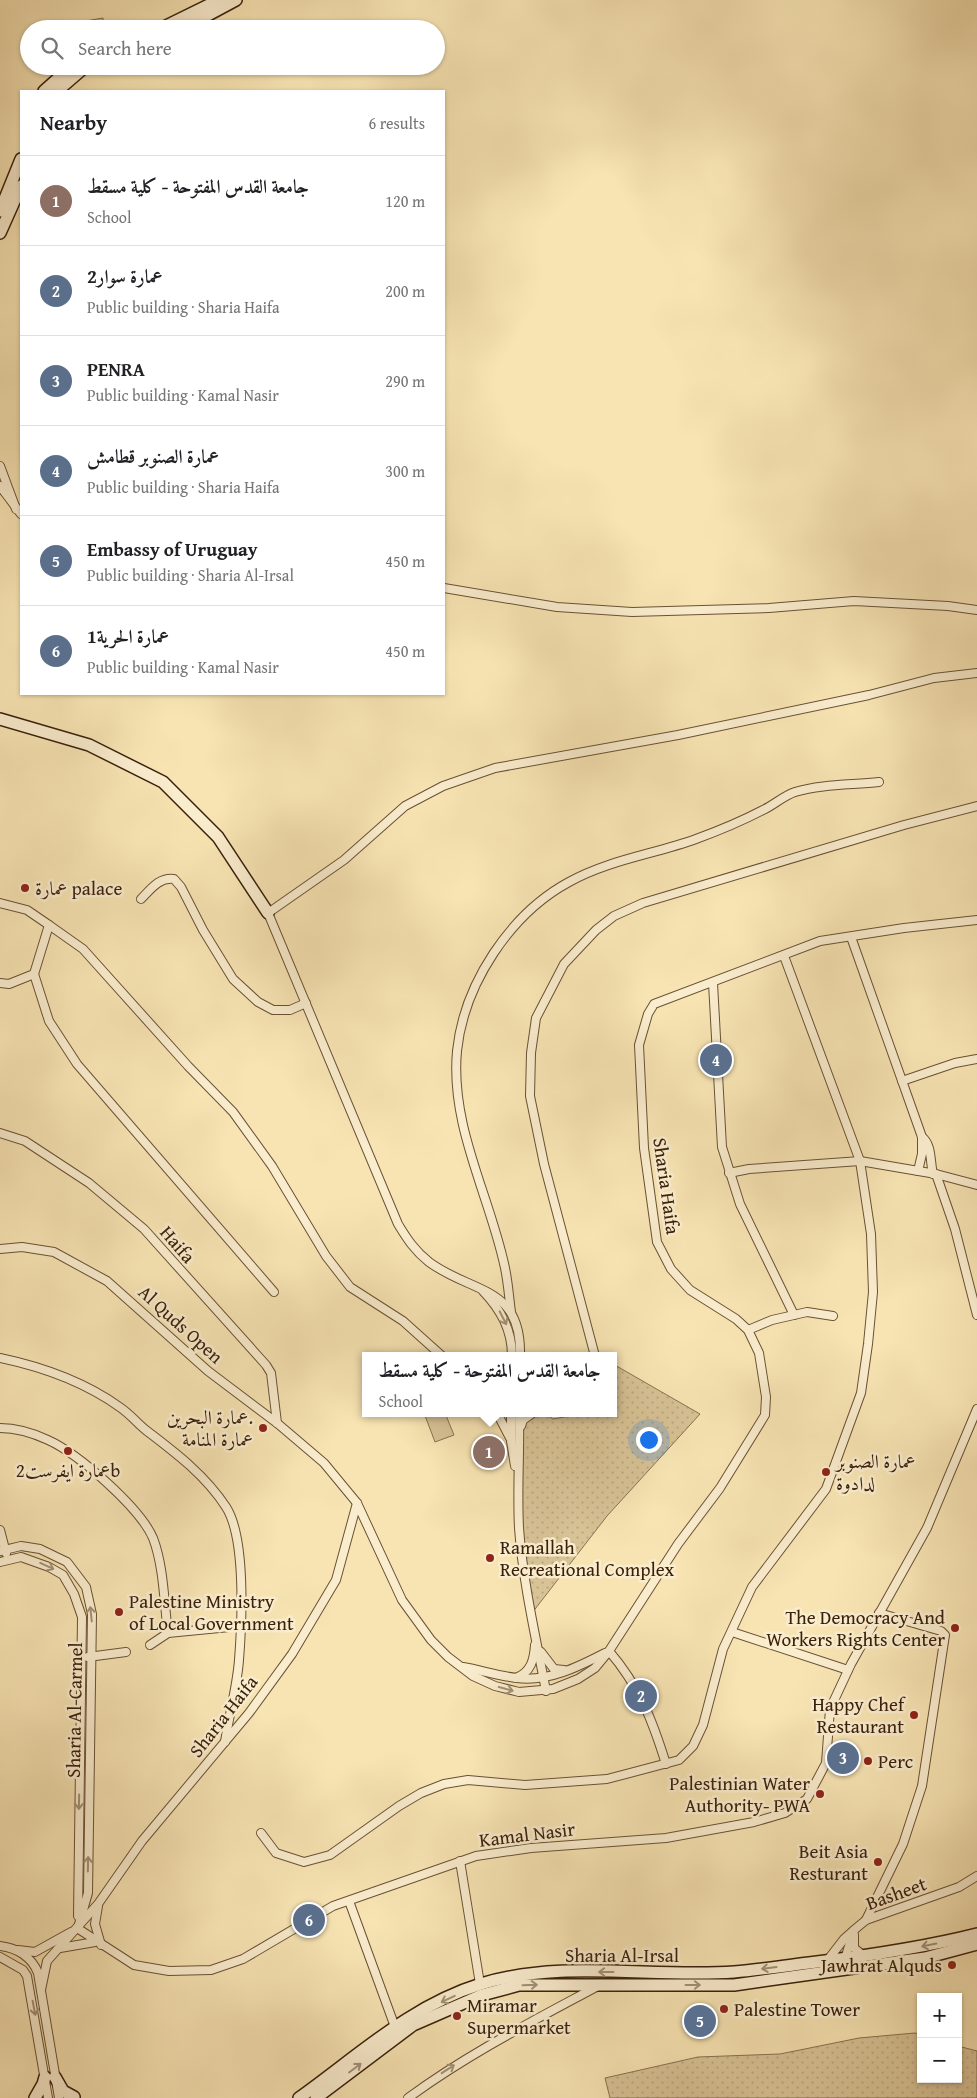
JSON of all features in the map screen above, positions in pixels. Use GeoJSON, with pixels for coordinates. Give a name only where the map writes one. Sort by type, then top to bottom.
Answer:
{"type":"FeatureCollection","features":[{"type":"Feature","properties":{"kind":"main road"},"geometry":{"type":"LineString","coordinates":[[178,20],[219,0]]}},
{"type":"Feature","properties":{"kind":"main road"},"geometry":{"type":"LineString","coordinates":[[199,20],[236,0]]}},
{"type":"Feature","properties":{"kind":"main road"},"geometry":{"type":"LineString","coordinates":[[45,90],[62,75]]}},
{"type":"Feature","properties":{"kind":"main road"},"geometry":{"type":"LineString","coordinates":[[57,90],[75,75]]}},
{"type":"Feature","properties":{"kind":"main road"},"geometry":{"type":"LineString","coordinates":[[0,211],[20,161]]}},
{"type":"Feature","properties":{"kind":"main road"},"geometry":{"type":"LineString","coordinates":[[0,233],[20,188]]}},
{"type":"Feature","properties":{"kind":"main road"},"geometry":{"type":"LineString","coordinates":[[0,719],[89,745],[163,782],[218,837],[268,913]]}},
{"type":"Feature","properties":{"kind":"main road","name":"Sharia Al-Irsal"},"geometry":{"type":"LineString","coordinates":[[310,2096],[361,2049],[394,2027],[410,2017],[480,1984],[513,1976],[554,1973],[733,1972],[845,1959],[977,1934]]}},
{"type":"Feature","properties":{"kind":"main road","name":"Sharia Al-Irsal"},"geometry":{"type":"LineString","coordinates":[[310,2096],[413,2025],[482,1995],[519,1985],[734,1985],[925,1958],[977,1944]]}},
{"type":"Feature","properties":{"kind":"main road"},"geometry":{"type":"LineString","coordinates":[[34,2098],[50,2077],[63,2091],[75,2098]]}},
{"type":"Feature","properties":{"kind":"main road"},"geometry":{"type":"LineString","coordinates":[[67,2098],[75,2098]]}},
{"type":"Feature","properties":{"kind":"street"},"geometry":{"type":"LineString","coordinates":[[0,466],[19,512]]}},
{"type":"Feature","properties":{"kind":"street"},"geometry":{"type":"LineString","coordinates":[[0,486],[19,512]]}},
{"type":"Feature","properties":{"kind":"street"},"geometry":{"type":"LineString","coordinates":[[445,588],[557,607],[632,612],[769,608],[854,601],[948,606],[977,610]]}},
{"type":"Feature","properties":{"kind":"street"},"geometry":{"type":"LineString","coordinates":[[520,1352],[521,1341],[517,1323],[496,1295],[458,1279],[430,1262],[411,1246],[387,1202],[268,913],[344,860],[405,806],[443,786],[494,768],[687,733],[934,678],[977,673]]}},
{"type":"Feature","properties":{"kind":"street"},"geometry":{"type":"LineString","coordinates":[[510,1312],[505,1267],[469,1150],[459,1100],[457,1052],[464,1015],[489,962],[510,933],[542,901],[570,881],[611,865],[697,839],[763,810],[792,793],[807,789],[879,782]]}},
{"type":"Feature","properties":{"kind":"street"},"geometry":{"type":"LineString","coordinates":[[594,1352],[544,1164],[530,1096],[531,1053],[536,1018],[564,964],[596,930],[608,921],[643,904],[904,825],[977,806]]}},
{"type":"Feature","properties":{"kind":"street"},"geometry":{"type":"LineString","coordinates":[[141,899],[158,882],[167,878],[174,879],[181,887],[203,930],[233,980],[258,1002],[273,1010],[290,1010],[306,1003]]}},
{"type":"Feature","properties":{"kind":"street"},"geometry":{"type":"LineString","coordinates":[[0,903],[27,910],[83,950],[188,1066],[233,1112],[272,1166],[326,1256],[350,1287],[403,1321],[438,1352]]}},
{"type":"Feature","properties":{"kind":"street","name":"Sharia Haifa"},"geometry":{"type":"LineString","coordinates":[[748,1330],[736,1319],[690,1290],[670,1269],[657,1242],[644,1148],[639,1045],[648,1014],[654,1004],[820,941],[904,928],[977,920]]}},
{"type":"Feature","properties":{"kind":"street"},"geometry":{"type":"LineString","coordinates":[[49,925],[34,974],[50,1021],[78,1064],[274,1292]]}},
{"type":"Feature","properties":{"kind":"street"},"geometry":{"type":"LineString","coordinates":[[851,937],[922,1137],[922,1154],[918,1171]]}},
{"type":"Feature","properties":{"kind":"street"},"geometry":{"type":"LineString","coordinates":[[261,1833],[276,1853],[304,1862],[330,1855],[399,1806],[421,1793],[444,1784],[468,1780],[525,1785],[607,1779],[679,1760],[693,1746],[703,1725],[723,1649],[752,1587],[826,1489],[861,1393],[873,1292],[871,1234],[860,1161],[784,956]]}},
{"type":"Feature","properties":{"kind":"street"},"geometry":{"type":"LineString","coordinates":[[0,983],[9,984],[34,974]]}},
{"type":"Feature","properties":{"kind":"street"},"geometry":{"type":"LineString","coordinates":[[713,983],[722,1147],[740,1204],[794,1315]]}},
{"type":"Feature","properties":{"kind":"street"},"geometry":{"type":"LineString","coordinates":[[902,1081],[955,1063],[977,1059]]}},
{"type":"Feature","properties":{"kind":"street","name":"Haifa"},"geometry":{"type":"LineString","coordinates":[[0,1132],[25,1141],[89,1183],[144,1229],[266,1365],[271,1373],[277,1422]]}},
{"type":"Feature","properties":{"kind":"street"},"geometry":{"type":"LineString","coordinates":[[922,1137],[926,1139],[930,1150],[934,1174],[955,1229],[977,1315]]}},
{"type":"Feature","properties":{"kind":"street"},"geometry":{"type":"LineString","coordinates":[[729,1173],[749,1169],[860,1161],[934,1174],[977,1184]]}},
{"type":"Feature","properties":{"kind":"street","name":"Al Quds Open"},"geometry":{"type":"LineString","coordinates":[[0,1249],[22,1247],[54,1252],[107,1281],[208,1371],[277,1422],[324,1463],[357,1503]]}},
{"type":"Feature","properties":{"kind":"street"},"geometry":{"type":"LineString","coordinates":[[478,1286],[503,1316],[509,1331],[512,1352]]}},
{"type":"Feature","properties":{"kind":"street"},"geometry":{"type":"LineString","coordinates":[[357,1503],[402,1600],[430,1640],[473,1676],[495,1686],[519,1692],[546,1691],[578,1679],[595,1668],[609,1650],[678,1544],[720,1488],[765,1415],[766,1397],[760,1362],[748,1330],[807,1312],[833,1316]]}},
{"type":"Feature","properties":{"kind":"street"},"geometry":{"type":"LineString","coordinates":[[0,1358],[30,1363],[76,1382],[107,1399],[177,1454],[208,1483],[227,1508],[238,1540],[240,1561],[240,1626],[239,1661],[225,1742]]}},
{"type":"Feature","properties":{"kind":"street","name":"Kamal Nasir"},"geometry":{"type":"LineString","coordinates":[[77,1928],[134,1965],[169,1971],[211,1970],[243,1959],[333,1906],[476,1856],[531,1848],[666,1838],[754,1822],[785,1813],[807,1799],[826,1763],[830,1709],[848,1670],[927,1528],[977,1409]]}},
{"type":"Feature","properties":{"kind":"street"},"geometry":{"type":"LineString","coordinates":[[499,1417],[511,1441]]}},
{"type":"Feature","properties":{"kind":"street"},"geometry":{"type":"LineString","coordinates":[[511,1417],[511,1441],[517,1474]]}},
{"type":"Feature","properties":{"kind":"street"},"geometry":{"type":"LineString","coordinates":[[519,1417],[517,1474],[522,1555],[546,1691]]}},
{"type":"Feature","properties":{"kind":"street"},"geometry":{"type":"LineString","coordinates":[[519,1431],[523,1420],[527,1417]]}},
{"type":"Feature","properties":{"kind":"street"},"geometry":{"type":"LineString","coordinates":[[0,1428],[25,1431],[49,1440],[94,1473],[138,1514],[153,1540],[159,1564],[168,1633]]}},
{"type":"Feature","properties":{"kind":"street","name":"Sharia Haifa"},"geometry":{"type":"LineString","coordinates":[[41,1990],[47,1961],[98,1904],[142,1841],[249,1713],[292,1654],[336,1580],[357,1503]]}},
{"type":"Feature","properties":{"kind":"street"},"geometry":{"type":"LineString","coordinates":[[0,1530],[4,1561],[21,1557],[49,1567],[62,1575],[74,1594],[82,1617],[77,1928],[32,1955],[27,1976]]}},
{"type":"Feature","properties":{"kind":"street","name":"Sharia Al-Carmel"},"geometry":{"type":"LineString","coordinates":[[3,1551],[21,1546],[40,1549],[68,1562],[86,1587],[92,1614],[88,1894],[77,1928]]}},
{"type":"Feature","properties":{"kind":"street"},"geometry":{"type":"LineString","coordinates":[[866,1920],[903,1844],[922,1786],[945,1635],[941,1631],[879,1613]]}},
{"type":"Feature","properties":{"kind":"street"},"geometry":{"type":"LineString","coordinates":[[150,1645],[168,1633],[240,1626]]}},
{"type":"Feature","properties":{"kind":"street"},"geometry":{"type":"LineString","coordinates":[[732,1632],[848,1670]]}},
{"type":"Feature","properties":{"kind":"street"},"geometry":{"type":"LineString","coordinates":[[536,1636],[542,1654],[554,1668],[572,1670]]}},
{"type":"Feature","properties":{"kind":"street"},"geometry":{"type":"LineString","coordinates":[[515,1678],[524,1674],[531,1666],[534,1658],[536,1636]]}},
{"type":"Feature","properties":{"kind":"street"},"geometry":{"type":"LineString","coordinates":[[463,1667],[515,1678],[544,1677],[572,1670],[609,1650]]}},
{"type":"Feature","properties":{"kind":"street"},"geometry":{"type":"LineString","coordinates":[[609,1650],[629,1674],[645,1706],[666,1764]]}},
{"type":"Feature","properties":{"kind":"street"},"geometry":{"type":"LineString","coordinates":[[81,1659],[126,1652]]}},
{"type":"Feature","properties":{"kind":"street"},"geometry":{"type":"LineString","coordinates":[[460,1861],[480,1984]]}},
{"type":"Feature","properties":{"kind":"street","name":"Basheet"},"geometry":{"type":"LineString","coordinates":[[845,1959],[854,1930],[866,1920],[959,1887],[977,1876]]}},
{"type":"Feature","properties":{"kind":"street"},"geometry":{"type":"LineString","coordinates":[[88,1894],[95,1899],[104,1895]]}},
{"type":"Feature","properties":{"kind":"street"},"geometry":{"type":"LineString","coordinates":[[349,1900],[394,2027]]}},
{"type":"Feature","properties":{"kind":"street"},"geometry":{"type":"LineString","coordinates":[[58,1948],[98,1943],[95,1924],[98,1904]]}},
{"type":"Feature","properties":{"kind":"street"},"geometry":{"type":"LineString","coordinates":[[854,1930],[854,1948],[864,1956]]}},
{"type":"Feature","properties":{"kind":"street"},"geometry":{"type":"LineString","coordinates":[[827,1961],[844,1939],[854,1930]]}},
{"type":"Feature","properties":{"kind":"street"},"geometry":{"type":"LineString","coordinates":[[0,1946],[32,1955]]}},
{"type":"Feature","properties":{"kind":"street"},"geometry":{"type":"LineString","coordinates":[[32,1955],[41,1990],[50,2077],[48,2098]]}},
{"type":"Feature","properties":{"kind":"street"},"geometry":{"type":"LineString","coordinates":[[0,1957],[23,1970],[27,1976],[50,2077],[59,2098]]}},
{"type":"Feature","properties":{"kind":"street"},"geometry":{"type":"LineString","coordinates":[[408,2098],[445,2071],[493,2042],[600,1985]]}},
{"type":"Feature","properties":{"kind":"shaded area"},"geometry":{"type":"Polygon","coordinates":[[[617,1366],[700,1414],[607,1516],[532,1613],[521,1548],[519,1431],[531,1417],[550,1417],[553,1419],[564,1417],[617,1417],[617,1366]]]}},
{"type":"Feature","properties":{"kind":"shaded area"},"geometry":{"type":"Polygon","coordinates":[[[426,1417],[447,1417],[454,1435],[435,1442],[426,1417]]]}},
{"type":"Feature","properties":{"kind":"shaded area"},"geometry":{"type":"Polygon","coordinates":[[[917,2034],[917,2083],[962,2083],[962,2047],[977,2051],[977,2098],[610,2098],[605,2078],[698,2057],[780,2054],[859,2038],[917,2034]]]}},
{"type":"Feature","properties":{"kind":"place","name":"عمارة palace"},"geometry":{"type":"Point","coordinates":[25,888]}},
{"type":"Feature","properties":{"kind":"place","name":"عمارة الصنوبر قطامش"},"geometry":{"type":"Point","coordinates":[716,1060]}},
{"type":"Feature","properties":{"kind":"place","name":"عمارة البحرين. عمارة المنامة"},"geometry":{"type":"Point","coordinates":[263,1428]}},
{"type":"Feature","properties":{"kind":"place","name":"عمارة ايفرست2b"},"geometry":{"type":"Point","coordinates":[68,1451]}},
{"type":"Feature","properties":{"kind":"place","name":"جامعة القدس المفتوحة - كلية مسقط"},"geometry":{"type":"Point","coordinates":[489,1452]}},
{"type":"Feature","properties":{"kind":"place","name":"عمارة الصنوبر لدادوة"},"geometry":{"type":"Point","coordinates":[826,1472]}},
{"type":"Feature","properties":{"kind":"place","name":"Ramallah Recreational Complex"},"geometry":{"type":"Point","coordinates":[490,1558]}},
{"type":"Feature","properties":{"kind":"place","name":"Palestine Ministry of Local Government"},"geometry":{"type":"Point","coordinates":[119,1612]}},
{"type":"Feature","properties":{"kind":"place","name":"The Democracy And Workers Rights Center"},"geometry":{"type":"Point","coordinates":[955,1628]}},
{"type":"Feature","properties":{"kind":"place","name":"عمارة سوار2"},"geometry":{"type":"Point","coordinates":[641,1696]}},
{"type":"Feature","properties":{"kind":"place","name":"Happy Chef Restaurant"},"geometry":{"type":"Point","coordinates":[914,1715]}},
{"type":"Feature","properties":{"kind":"place","name":"PENRA"},"geometry":{"type":"Point","coordinates":[843,1758]}},
{"type":"Feature","properties":{"kind":"place","name":"Perc"},"geometry":{"type":"Point","coordinates":[868,1761]}},
{"type":"Feature","properties":{"kind":"place","name":"Palestinian Water Authority- PWA"},"geometry":{"type":"Point","coordinates":[820,1794]}},
{"type":"Feature","properties":{"kind":"place","name":"Beit Asia Resturant"},"geometry":{"type":"Point","coordinates":[878,1862]}},
{"type":"Feature","properties":{"kind":"place","name":"عمارة الحرية1"},"geometry":{"type":"Point","coordinates":[309,1920]}},
{"type":"Feature","properties":{"kind":"place","name":"Jawhrat Alquds"},"geometry":{"type":"Point","coordinates":[952,1965]}},
{"type":"Feature","properties":{"kind":"place","name":"Palestine Tower"},"geometry":{"type":"Point","coordinates":[724,2009]}},
{"type":"Feature","properties":{"kind":"place","name":"Miramar Supermarket"},"geometry":{"type":"Point","coordinates":[457,2016]}},
{"type":"Feature","properties":{"kind":"place","name":"Embassy of Uruguay"},"geometry":{"type":"Point","coordinates":[700,2021]}}]}
